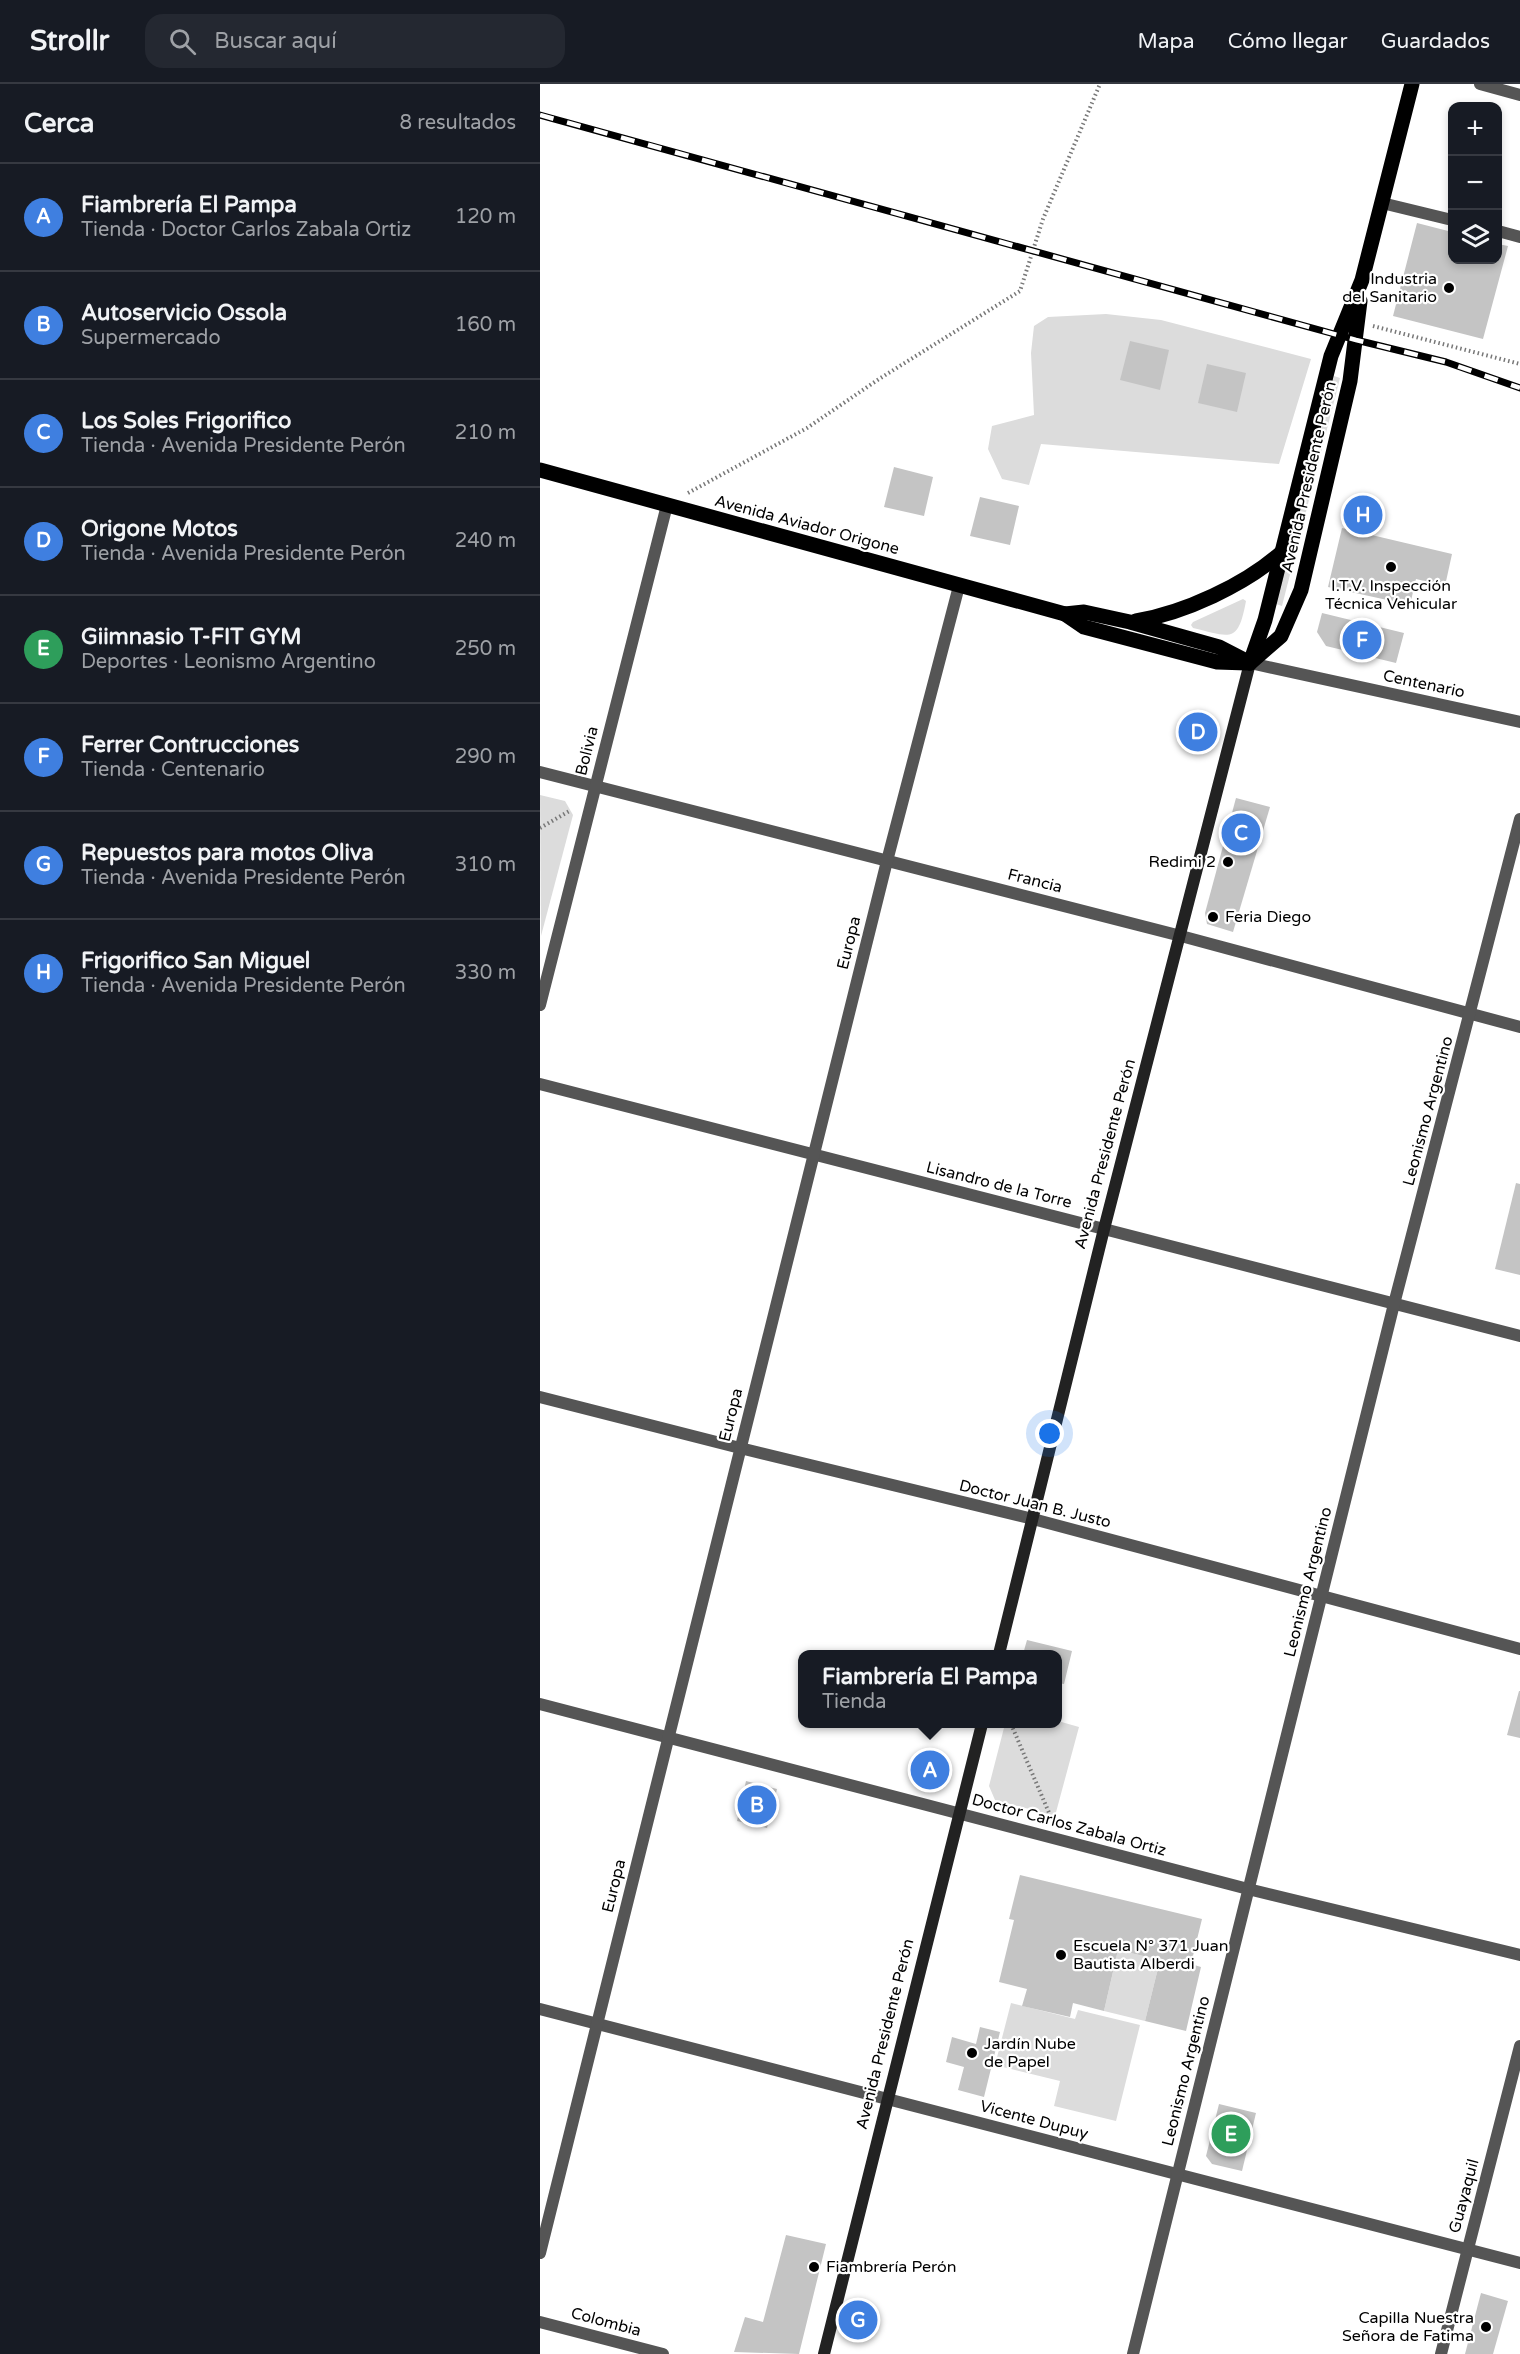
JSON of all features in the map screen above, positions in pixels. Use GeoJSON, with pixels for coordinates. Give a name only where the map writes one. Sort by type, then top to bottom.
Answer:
{"type":"FeatureCollection","features":[{"type":"Feature","properties":{"kind":"main road","name":"Avenida Presidente Perón"},"geometry":{"type":"LineString","coordinates":[[1000,1650],[1104,1229],[1250,663],[1265,620],[1331,356],[1362,280],[1412,84]]}},
{"type":"Feature","properties":{"kind":"main road","name":"Avenida Presidente Perón"},"geometry":{"type":"LineString","coordinates":[[1250,663],[1281,636],[1301,591],[1350,381],[1362,280]]}},
{"type":"Feature","properties":{"kind":"main road","name":"Avenida Aviador Origone"},"geometry":{"type":"LineString","coordinates":[[540,470],[1065,614],[1084,627],[1095,630],[1217,663],[1250,663]]}},
{"type":"Feature","properties":{"kind":"main road"},"geometry":{"type":"LineString","coordinates":[[1130,622],[1174,612],[1244,580],[1263,568],[1281,552]]}},
{"type":"Feature","properties":{"kind":"main road","name":"Avenida Aviador Origone"},"geometry":{"type":"LineString","coordinates":[[1065,614],[1084,612],[1130,622],[1219,647],[1250,663]]}},
{"type":"Feature","properties":{"kind":"main road","name":"Avenida Presidente Perón"},"geometry":{"type":"LineString","coordinates":[[824,2354],[981,1728]]}},
{"type":"Feature","properties":{"kind":"street"},"geometry":{"type":"LineString","coordinates":[[1480,84],[1520,94]]}},
{"type":"Feature","properties":{"kind":"street"},"geometry":{"type":"LineString","coordinates":[[1382,203],[1448,219]]}},
{"type":"Feature","properties":{"kind":"street"},"geometry":{"type":"LineString","coordinates":[[1502,232],[1520,237]]}},
{"type":"Feature","properties":{"kind":"street","name":"Bolivia"},"geometry":{"type":"LineString","coordinates":[[540,1005],[667,505]]}},
{"type":"Feature","properties":{"kind":"street","name":"Europa"},"geometry":{"type":"LineString","coordinates":[[540,2253],[813,1154],[959,586]]}},
{"type":"Feature","properties":{"kind":"street","name":"Centenario"},"geometry":{"type":"LineString","coordinates":[[1250,663],[1520,722]]}},
{"type":"Feature","properties":{"kind":"street","name":"Francia"},"geometry":{"type":"LineString","coordinates":[[540,772],[1181,936],[1520,1027]]}},
{"type":"Feature","properties":{"kind":"street","name":"Leonismo Argentino"},"geometry":{"type":"LineString","coordinates":[[1133,2354],[1394,1304],[1471,1015],[1520,819]]}},
{"type":"Feature","properties":{"kind":"street","name":"Lisandro de la Torre"},"geometry":{"type":"LineString","coordinates":[[540,1084],[1520,1336]]}},
{"type":"Feature","properties":{"kind":"street","name":"Doctor Juan B. Justo"},"geometry":{"type":"LineString","coordinates":[[540,1397],[1033,1519],[1520,1649]]}},
{"type":"Feature","properties":{"kind":"street","name":"Doctor Carlos Zabala Ortiz"},"geometry":{"type":"LineString","coordinates":[[540,1704],[1248,1889],[1520,1955]]}},
{"type":"Feature","properties":{"kind":"street","name":"Vicente Dupuy"},"geometry":{"type":"LineString","coordinates":[[540,2008],[1520,2264]]}},
{"type":"Feature","properties":{"kind":"street","name":"Guayaquil"},"geometry":{"type":"LineString","coordinates":[[1441,2354],[1520,2046]]}},
{"type":"Feature","properties":{"kind":"street","name":"Colombia"},"geometry":{"type":"LineString","coordinates":[[540,2322],[663,2354]]}},
{"type":"Feature","properties":{"kind":"path"},"geometry":{"type":"LineString","coordinates":[[688,494],[807,428],[879,379],[1020,291],[1043,219],[1100,84]]}},
{"type":"Feature","properties":{"kind":"path"},"geometry":{"type":"LineString","coordinates":[[1358,322],[1520,364]]}},
{"type":"Feature","properties":{"kind":"path"},"geometry":{"type":"LineString","coordinates":[[540,828],[571,810]]}},
{"type":"Feature","properties":{"kind":"path"},"geometry":{"type":"LineString","coordinates":[[1013,1728],[1050,1815]]}},
{"type":"Feature","properties":{"kind":"shaded area"},"geometry":{"type":"Polygon","coordinates":[[[1106,314],[1161,320],[1311,359],[1279,464],[1041,444],[1029,485],[1002,479],[988,449],[992,426],[1034,415],[1031,353],[1034,326],[1048,317],[1106,314]]]}},
{"type":"Feature","properties":{"kind":"shaded area"},"geometry":{"type":"Polygon","coordinates":[[[1334,376],[1340,378],[1282,606],[1276,604],[1334,376]]]}},
{"type":"Feature","properties":{"kind":"shaded area"},"geometry":{"type":"Polygon","coordinates":[[[1243,599],[1246,601],[1240,625],[1231,634],[1216,634],[1193,628],[1191,625],[1193,622],[1243,599]]]}},
{"type":"Feature","properties":{"kind":"shaded area"},"geometry":{"type":"Polygon","coordinates":[[[540,795],[565,801],[573,815],[541,936],[540,795]]]}},
{"type":"Feature","properties":{"kind":"shaded area"},"geometry":{"type":"Polygon","coordinates":[[[1062,1722],[1079,1727],[1055,1816],[995,1800],[989,1786],[1004,1728],[1062,1728],[1062,1722]]]}},
{"type":"Feature","properties":{"kind":"shaded area"},"geometry":{"type":"Polygon","coordinates":[[[1118,1950],[1160,1960],[1145,2021],[1104,2011],[1118,1950]]]}},
{"type":"Feature","properties":{"kind":"shaded area"},"geometry":{"type":"Polygon","coordinates":[[[1011,2003],[1075,2019],[1078,2010],[1140,2025],[1116,2121],[1054,2106],[1060,2081],[995,2065],[1011,2003]]]}},
{"type":"Feature","properties":{"kind":"building","name":"Industria del Sanitario"},"geometry":{"type":"Polygon","coordinates":[[[1417,223],[1448,231],[1448,264],[1502,264],[1502,245],[1508,246],[1483,339],[1393,316],[1417,223]]]}},
{"type":"Feature","properties":{"kind":"building"},"geometry":{"type":"Polygon","coordinates":[[[1130,341],[1169,350],[1160,390],[1120,380],[1130,341]]]}},
{"type":"Feature","properties":{"kind":"building"},"geometry":{"type":"Polygon","coordinates":[[[1207,364],[1246,373],[1237,412],[1198,403],[1207,364]]]}},
{"type":"Feature","properties":{"kind":"building"},"geometry":{"type":"Polygon","coordinates":[[[894,467],[933,477],[924,516],[884,507],[894,467]]]}},
{"type":"Feature","properties":{"kind":"building"},"geometry":{"type":"Polygon","coordinates":[[[980,497],[1019,506],[1010,545],[970,536],[980,497]]]}},
{"type":"Feature","properties":{"kind":"building","name":"I.T.V. Inspección Técnica Vehicular"},"geometry":{"type":"Polygon","coordinates":[[[1342,528],[1452,554],[1445,586],[1416,579],[1410,605],[1328,587],[1342,528]]]}},
{"type":"Feature","properties":{"kind":"building"},"geometry":{"type":"Polygon","coordinates":[[[1322,613],[1404,633],[1396,663],[1326,646],[1317,632],[1322,613]]]}},
{"type":"Feature","properties":{"kind":"building"},"geometry":{"type":"Polygon","coordinates":[[[1236,798],[1270,807],[1233,932],[1207,924],[1205,913],[1236,798]]]}},
{"type":"Feature","properties":{"kind":"building"},"geometry":{"type":"Polygon","coordinates":[[[1516,1183],[1520,1184],[1520,1275],[1495,1269],[1516,1183]]]}},
{"type":"Feature","properties":{"kind":"building"},"geometry":{"type":"Polygon","coordinates":[[[1027,1640],[1072,1651],[1064,1684],[1062,1684],[1062,1650],[1024,1650],[1027,1640]]]}},
{"type":"Feature","properties":{"kind":"building"},"geometry":{"type":"Polygon","coordinates":[[[1520,1691],[1520,1738],[1507,1735],[1520,1691]]]}},
{"type":"Feature","properties":{"kind":"building"},"geometry":{"type":"Polygon","coordinates":[[[746,1781],[777,1789],[767,1828],[737,1821],[746,1781]]]}},
{"type":"Feature","properties":{"kind":"building","name":"Escuela N° 371 Juan Bautista Alberdi"},"geometry":{"type":"Polygon","coordinates":[[[1020,1875],[1202,1919],[1191,1964],[1201,1967],[1186,2031],[1145,2021],[1160,1960],[1118,1950],[1104,2011],[1073,2003],[1070,2017],[1022,2006],[1027,1989],[999,1982],[1014,1920],[1009,1919],[1020,1875]]]}},
{"type":"Feature","properties":{"kind":"building","name":"Jardín Nube de Papel"},"geometry":{"type":"Polygon","coordinates":[[[980,2027],[1000,2032],[984,2097],[958,2090],[964,2067],[946,2062],[952,2037],[976,2044],[980,2027]]]}},
{"type":"Feature","properties":{"kind":"building"},"geometry":{"type":"Polygon","coordinates":[[[1219,2104],[1256,2113],[1242,2171],[1212,2164],[1206,2156],[1219,2104]]]}},
{"type":"Feature","properties":{"kind":"building"},"geometry":{"type":"Polygon","coordinates":[[[786,2235],[826,2244],[799,2354],[734,2352],[745,2317],[763,2322],[786,2235]]]}},
{"type":"Feature","properties":{"kind":"building","name":"Capilla Nuestra Señora de Fatima"},"geometry":{"type":"Polygon","coordinates":[[[1481,2293],[1508,2301],[1493,2354],[1465,2354],[1481,2293]]]}},
{"type":"Feature","properties":{"kind":"railway"},"geometry":{"type":"LineString","coordinates":[[540,115],[1356,340],[1446,362],[1520,388]]}},
{"type":"Feature","properties":{"kind":"place","name":"Industria del Sanitario"},"geometry":{"type":"Point","coordinates":[1449,288]}},
{"type":"Feature","properties":{"kind":"place","name":"Frigorifico San Miguel"},"geometry":{"type":"Point","coordinates":[1363,515]}},
{"type":"Feature","properties":{"kind":"place","name":"I.T.V. Inspección Técnica Vehicular"},"geometry":{"type":"Point","coordinates":[1391,567]}},
{"type":"Feature","properties":{"kind":"place","name":"Ferrer Contrucciones"},"geometry":{"type":"Point","coordinates":[1362,640]}},
{"type":"Feature","properties":{"kind":"place","name":"Origone Motos"},"geometry":{"type":"Point","coordinates":[1198,732]}},
{"type":"Feature","properties":{"kind":"place","name":"Los Soles Frigorifico"},"geometry":{"type":"Point","coordinates":[1241,833]}},
{"type":"Feature","properties":{"kind":"place","name":"Redimi 2"},"geometry":{"type":"Point","coordinates":[1228,862]}},
{"type":"Feature","properties":{"kind":"place","name":"Feria Diego"},"geometry":{"type":"Point","coordinates":[1213,917]}},
{"type":"Feature","properties":{"kind":"place","name":"Fiambrería El Pampa"},"geometry":{"type":"Point","coordinates":[930,1770]}},
{"type":"Feature","properties":{"kind":"place","name":"Autoservicio Ossola"},"geometry":{"type":"Point","coordinates":[757,1805]}},
{"type":"Feature","properties":{"kind":"place","name":"Escuela N° 371 Juan Bautista Alberdi"},"geometry":{"type":"Point","coordinates":[1061,1955]}},
{"type":"Feature","properties":{"kind":"place","name":"Jardín Nube de Papel"},"geometry":{"type":"Point","coordinates":[972,2053]}},
{"type":"Feature","properties":{"kind":"place","name":"Giimnasio T-FIT GYM"},"geometry":{"type":"Point","coordinates":[1231,2134]}},
{"type":"Feature","properties":{"kind":"place","name":"Fiambrería Perón"},"geometry":{"type":"Point","coordinates":[814,2267]}},
{"type":"Feature","properties":{"kind":"place","name":"Repuestos para motos Oliva"},"geometry":{"type":"Point","coordinates":[858,2320]}},
{"type":"Feature","properties":{"kind":"place","name":"Capilla Nuestra Señora de Fatima"},"geometry":{"type":"Point","coordinates":[1486,2327]}}]}
